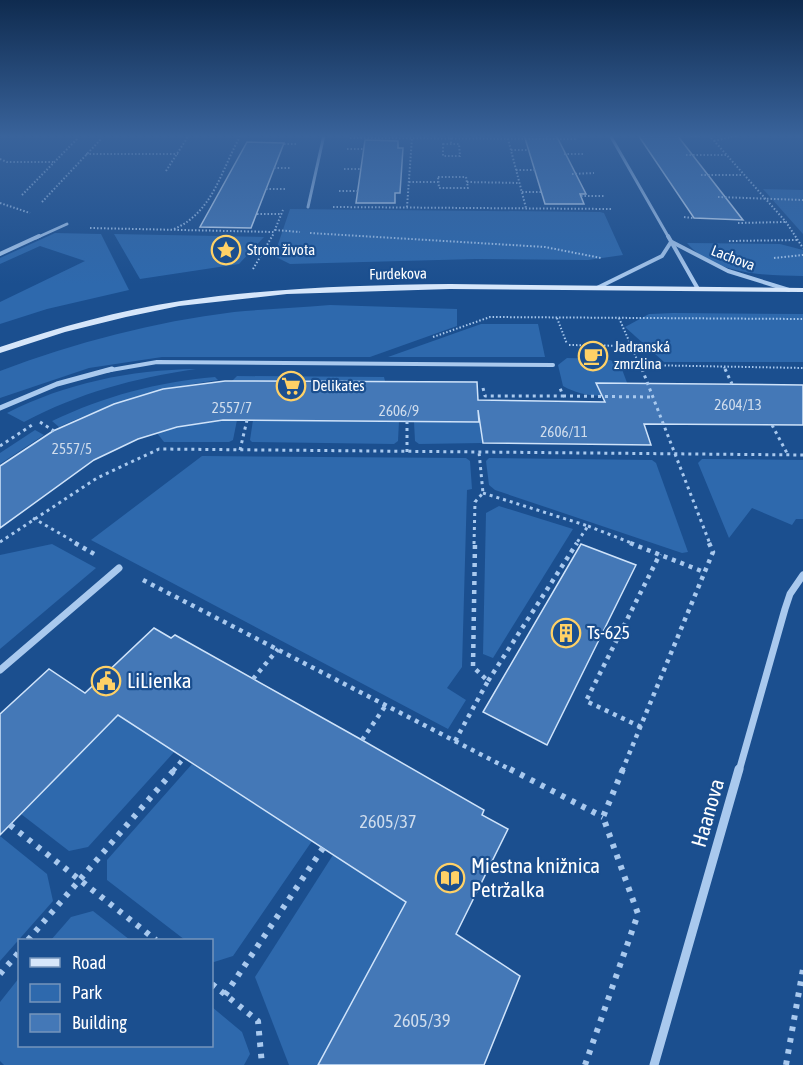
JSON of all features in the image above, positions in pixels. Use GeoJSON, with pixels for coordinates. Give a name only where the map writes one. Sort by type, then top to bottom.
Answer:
{"type":"FeatureCollection","features":[{"type":"Feature","properties":{"kind":"street"},"geometry":{"type":"LineString","coordinates":[[308,207],[313,185]]}},
{"type":"Feature","properties":{"kind":"street","name":"Lachova"},"geometry":{"type":"LineString","coordinates":[[638,185],[698,289]]}},
{"type":"Feature","properties":{"kind":"street"},"geometry":{"type":"LineString","coordinates":[[0,254],[67,224]]}},
{"type":"Feature","properties":{"kind":"street"},"geometry":{"type":"LineString","coordinates":[[596,288],[662,256],[671,242]]}},
{"type":"Feature","properties":{"kind":"street","name":"Lachova"},"geometry":{"type":"LineString","coordinates":[[671,242],[728,271],[789,290]]}},
{"type":"Feature","properties":{"kind":"street","name":"Furdekova"},"geometry":{"type":"LineString","coordinates":[[0,350],[110,318],[234,297],[376,287],[803,290]]}},
{"type":"Feature","properties":{"kind":"street"},"geometry":{"type":"LineString","coordinates":[[0,408],[74,378],[157,362],[553,365]]}},
{"type":"Feature","properties":{"kind":"street"},"geometry":{"type":"LineString","coordinates":[[0,670],[119,568]]}},
{"type":"Feature","properties":{"kind":"street","name":"Haanova"},"geometry":{"type":"LineString","coordinates":[[654,1065],[785,609],[790,594],[803,575]]}},
{"type":"Feature","properties":{"kind":"path"},"geometry":{"type":"LineString","coordinates":[[22,195],[32,185]]}},
{"type":"Feature","properties":{"kind":"path"},"geometry":{"type":"LineString","coordinates":[[42,202],[58,185]]}},
{"type":"Feature","properties":{"kind":"path"},"geometry":{"type":"LineString","coordinates":[[170,231],[187,225],[200,211],[217,185]]}},
{"type":"Feature","properties":{"kind":"path"},"geometry":{"type":"LineString","coordinates":[[407,207],[409,185]]}},
{"type":"Feature","properties":{"kind":"path"},"geometry":{"type":"LineString","coordinates":[[438,185],[439,188],[468,188],[467,185]]}},
{"type":"Feature","properties":{"kind":"path"},"geometry":{"type":"LineString","coordinates":[[520,185],[526,208]]}},
{"type":"Feature","properties":{"kind":"path"},"geometry":{"type":"LineString","coordinates":[[753,185],[786,222],[803,248]]}},
{"type":"Feature","properties":{"kind":"path"},"geometry":{"type":"LineString","coordinates":[[266,189],[291,189]]}},
{"type":"Feature","properties":{"kind":"path"},"geometry":{"type":"LineString","coordinates":[[339,191],[358,191]]}},
{"type":"Feature","properties":{"kind":"path"},"geometry":{"type":"LineString","coordinates":[[522,192],[542,192]]}},
{"type":"Feature","properties":{"kind":"path"},"geometry":{"type":"LineString","coordinates":[[581,196],[605,196]]}},
{"type":"Feature","properties":{"kind":"path"},"geometry":{"type":"LineString","coordinates":[[718,197],[803,200]]}},
{"type":"Feature","properties":{"kind":"path"},"geometry":{"type":"LineString","coordinates":[[257,213],[282,214]]}},
{"type":"Feature","properties":{"kind":"path"},"geometry":{"type":"LineString","coordinates":[[738,223],[786,222]]}},
{"type":"Feature","properties":{"kind":"path"},"geometry":{"type":"LineString","coordinates":[[253,269],[274,231],[545,247],[594,256],[610,263]]}},
{"type":"Feature","properties":{"kind":"path"},"geometry":{"type":"LineString","coordinates":[[728,241],[798,240]]}},
{"type":"Feature","properties":{"kind":"path"},"geometry":{"type":"LineString","coordinates":[[426,340],[490,317],[803,319]]}},
{"type":"Feature","properties":{"kind":"path"},"geometry":{"type":"LineString","coordinates":[[557,317],[567,345]]}},
{"type":"Feature","properties":{"kind":"path"},"geometry":{"type":"LineString","coordinates":[[585,1065],[638,914],[603,817],[713,552],[640,365],[619,318]]}},
{"type":"Feature","properties":{"kind":"path"},"geometry":{"type":"LineString","coordinates":[[640,365],[803,368]]}},
{"type":"Feature","properties":{"kind":"path"},"geometry":{"type":"LineString","coordinates":[[724,367],[732,384]]}},
{"type":"Feature","properties":{"kind":"path"},"geometry":{"type":"LineString","coordinates":[[563,396],[652,397]]}},
{"type":"Feature","properties":{"kind":"path"},"geometry":{"type":"LineString","coordinates":[[240,450],[247,420]]}},
{"type":"Feature","properties":{"kind":"path"},"geometry":{"type":"LineString","coordinates":[[407,421],[407,452]]}},
{"type":"Feature","properties":{"kind":"path"},"geometry":{"type":"LineString","coordinates":[[40,422],[54,430]]}},
{"type":"Feature","properties":{"kind":"path"},"geometry":{"type":"LineString","coordinates":[[772,425],[788,455]]}},
{"type":"Feature","properties":{"kind":"path"},"geometry":{"type":"LineString","coordinates":[[0,542],[33,518],[128,460],[159,449],[803,455]]}},
{"type":"Feature","properties":{"kind":"path"},"geometry":{"type":"LineString","coordinates":[[479,452],[483,493],[475,502],[473,668],[488,681]]}},
{"type":"Feature","properties":{"kind":"path"},"geometry":{"type":"LineString","coordinates":[[483,493],[588,526],[704,572]]}},
{"type":"Feature","properties":{"kind":"path"},"geometry":{"type":"LineString","coordinates":[[33,518],[119,568],[603,817]]}},
{"type":"Feature","properties":{"kind":"path"},"geometry":{"type":"LineString","coordinates":[[455,741],[488,681],[588,526]]}},
{"type":"Feature","properties":{"kind":"path"},"geometry":{"type":"LineString","coordinates":[[640,727],[586,701],[660,554]]}},
{"type":"Feature","properties":{"kind":"path"},"geometry":{"type":"LineString","coordinates":[[253,679],[278,649]]}},
{"type":"Feature","properties":{"kind":"path"},"geometry":{"type":"LineString","coordinates":[[362,740],[386,705]]}},
{"type":"Feature","properties":{"kind":"path"},"geometry":{"type":"LineString","coordinates":[[29,939],[184,758]]}},
{"type":"Feature","properties":{"kind":"path"},"geometry":{"type":"LineString","coordinates":[[10,825],[155,939]]}},
{"type":"Feature","properties":{"kind":"path"},"geometry":{"type":"LineString","coordinates":[[225,995],[323,848]]}},
{"type":"Feature","properties":{"kind":"path"},"geometry":{"type":"LineString","coordinates":[[0,974],[18,953]]}},
{"type":"Feature","properties":{"kind":"path"},"geometry":{"type":"LineString","coordinates":[[786,1065],[803,969]]}},
{"type":"Feature","properties":{"kind":"path"},"geometry":{"type":"LineString","coordinates":[[213,985],[258,1021],[262,1065]]}},
{"type":"Feature","properties":{"kind":"green space"},"geometry":{"type":"Polygon","coordinates":[[[763,189],[803,190],[803,234],[763,189]]]}},
{"type":"Feature","properties":{"kind":"green space"},"geometry":{"type":"Polygon","coordinates":[[[290,209],[600,212],[604,213],[623,255],[588,260],[476,259],[290,264],[274,256],[290,209]]]}},
{"type":"Feature","properties":{"kind":"green space"},"geometry":{"type":"Polygon","coordinates":[[[55,233],[101,234],[129,290],[47,309],[0,324],[0,302],[85,261],[40,246],[0,264],[0,258],[55,233]]]}},
{"type":"Feature","properties":{"kind":"green space"},"geometry":{"type":"Polygon","coordinates":[[[114,234],[264,237],[239,264],[140,279],[114,234]]]}},
{"type":"Feature","properties":{"kind":"green space"},"geometry":{"type":"Polygon","coordinates":[[[687,243],[780,244],[803,250],[803,276],[756,274],[725,267],[698,253],[687,243]]]}},
{"type":"Feature","properties":{"kind":"green space"},"geometry":{"type":"Polygon","coordinates":[[[330,305],[457,309],[457,326],[370,357],[162,357],[89,368],[0,398],[0,371],[86,342],[145,327],[204,316],[330,305]]]}},
{"type":"Feature","properties":{"kind":"green space"},"geometry":{"type":"Polygon","coordinates":[[[649,314],[803,314],[803,362],[664,362],[625,327],[649,314]]]}},
{"type":"Feature","properties":{"kind":"green space"},"geometry":{"type":"Polygon","coordinates":[[[481,324],[538,324],[545,357],[388,357],[481,324]]]}},
{"type":"Feature","properties":{"kind":"green space"},"geometry":{"type":"Polygon","coordinates":[[[567,358],[607,359],[620,364],[629,388],[605,396],[587,395],[571,390],[563,386],[558,365],[567,358]]]}},
{"type":"Feature","properties":{"kind":"green space"},"geometry":{"type":"Polygon","coordinates":[[[196,369],[107,388],[65,403],[24,422],[7,413],[52,394],[99,380],[147,372],[196,369]]]}},
{"type":"Feature","properties":{"kind":"green space"},"geometry":{"type":"Polygon","coordinates":[[[237,376],[384,377],[385,381],[232,381],[237,376]]]}},
{"type":"Feature","properties":{"kind":"green space"},"geometry":{"type":"Polygon","coordinates":[[[215,377],[218,380],[156,392],[99,410],[59,427],[52,421],[112,397],[173,382],[215,377]]]}},
{"type":"Feature","properties":{"kind":"green space"},"geometry":{"type":"Polygon","coordinates":[[[237,420],[233,440],[229,442],[164,442],[157,433],[173,428],[237,420]]]}},
{"type":"Feature","properties":{"kind":"green space"},"geometry":{"type":"Polygon","coordinates":[[[253,420],[399,421],[398,441],[394,444],[252,442],[250,440],[253,420]]]}},
{"type":"Feature","properties":{"kind":"green space"},"geometry":{"type":"Polygon","coordinates":[[[414,422],[480,422],[483,443],[419,444],[415,441],[414,422]]]}},
{"type":"Feature","properties":{"kind":"green space"},"geometry":{"type":"Polygon","coordinates":[[[35,430],[44,435],[0,464],[0,453],[35,430]]]}},
{"type":"Feature","properties":{"kind":"green space"},"geometry":{"type":"Polygon","coordinates":[[[202,456],[466,458],[470,461],[472,489],[467,490],[462,667],[447,688],[466,700],[448,729],[91,540],[202,456]]]}},
{"type":"Feature","properties":{"kind":"green space"},"geometry":{"type":"Polygon","coordinates":[[[489,458],[652,460],[656,463],[688,552],[682,553],[495,490],[489,485],[486,461],[489,458]]]}},
{"type":"Feature","properties":{"kind":"green space"},"geometry":{"type":"Polygon","coordinates":[[[702,459],[803,460],[803,519],[796,519],[792,525],[752,508],[729,538],[698,463],[702,459]]]}},
{"type":"Feature","properties":{"kind":"green space"},"geometry":{"type":"Polygon","coordinates":[[[499,506],[573,529],[493,658],[483,654],[486,513],[499,506]]]}},
{"type":"Feature","properties":{"kind":"green space"},"geometry":{"type":"Polygon","coordinates":[[[52,544],[96,568],[0,649],[0,555],[52,544]]]}},
{"type":"Feature","properties":{"kind":"green space"},"geometry":{"type":"Polygon","coordinates":[[[118,715],[175,751],[88,847],[69,851],[21,814],[118,715]]]}},
{"type":"Feature","properties":{"kind":"green space"},"geometry":{"type":"Polygon","coordinates":[[[192,764],[312,841],[233,956],[214,962],[213,939],[184,939],[107,880],[107,860],[192,764]]]}},
{"type":"Feature","properties":{"kind":"green space"},"geometry":{"type":"Polygon","coordinates":[[[0,836],[47,874],[53,901],[0,961],[0,836]]]}},
{"type":"Feature","properties":{"kind":"green space"},"geometry":{"type":"Polygon","coordinates":[[[333,855],[406,902],[318,1065],[289,1065],[255,977],[333,855]]]}},
{"type":"Feature","properties":{"kind":"green space"},"geometry":{"type":"Polygon","coordinates":[[[93,911],[129,939],[52,939],[71,917],[93,911]]]}},
{"type":"Feature","properties":{"kind":"green space"},"geometry":{"type":"Polygon","coordinates":[[[18,979],[18,1047],[213,1047],[213,1008],[242,1032],[250,1054],[244,1065],[4,1065],[0,1061],[0,1002],[18,979]]]}},
{"type":"Feature","properties":{"kind":"building"},"geometry":{"type":"Polygon","coordinates":[[[223,185],[268,185],[251,228],[200,227],[223,185]]]}},
{"type":"Feature","properties":{"kind":"building"},"geometry":{"type":"Polygon","coordinates":[[[359,185],[401,185],[400,193],[395,193],[395,203],[356,203],[359,185]]]}},
{"type":"Feature","properties":{"kind":"building"},"geometry":{"type":"Polygon","coordinates":[[[539,185],[581,185],[586,194],[580,194],[584,204],[545,204],[539,185]]]}},
{"type":"Feature","properties":{"kind":"building"},"geometry":{"type":"Polygon","coordinates":[[[672,185],[716,185],[743,220],[694,218],[672,185]]]}},
{"type":"Feature","properties":{"kind":"building"},"geometry":{"type":"Polygon","coordinates":[[[225,381],[477,382],[478,400],[605,402],[596,383],[803,385],[803,425],[644,424],[651,445],[483,443],[478,410],[479,422],[223,420],[177,427],[138,439],[94,460],[0,528],[0,466],[53,431],[114,404],[163,389],[225,381]]]}},
{"type":"Feature","properties":{"kind":"building","name":"Ts-625"},"geometry":{"type":"Polygon","coordinates":[[[581,544],[636,565],[547,745],[483,712],[581,544]]]}},
{"type":"Feature","properties":{"kind":"building"},"geometry":{"type":"Polygon","coordinates":[[[154,628],[171,638],[175,635],[362,740],[484,810],[482,815],[508,829],[456,934],[520,976],[484,1065],[318,1065],[406,902],[118,715],[0,835],[0,714],[49,669],[85,693],[154,628]]]}},
{"type":"Feature","properties":{"kind":"place","name":"Strom života"},"geometry":{"type":"Point","coordinates":[226,250]}},
{"type":"Feature","properties":{"kind":"place","name":"Jadranská zmrzlina"},"geometry":{"type":"Point","coordinates":[593,356]}},
{"type":"Feature","properties":{"kind":"place","name":"Delikates"},"geometry":{"type":"Point","coordinates":[291,386]}},
{"type":"Feature","properties":{"kind":"place","name":"Ts-625"},"geometry":{"type":"Point","coordinates":[566,633]}},
{"type":"Feature","properties":{"kind":"place","name":"LiLienka"},"geometry":{"type":"Point","coordinates":[106,681]}},
{"type":"Feature","properties":{"kind":"place","name":"Miestna knižnica Petržalka"},"geometry":{"type":"Point","coordinates":[450,878]}}]}
